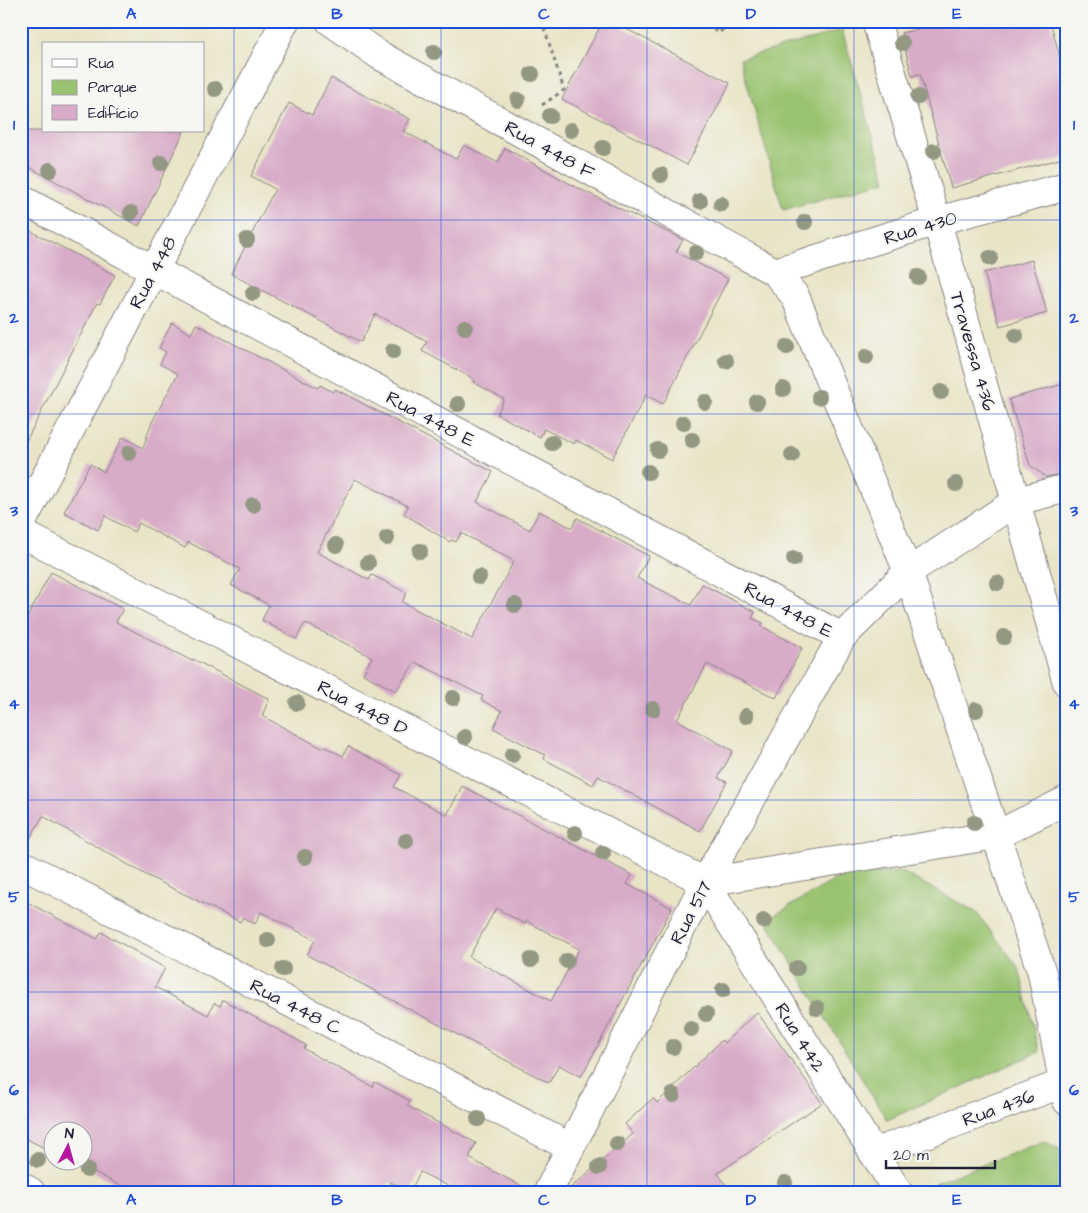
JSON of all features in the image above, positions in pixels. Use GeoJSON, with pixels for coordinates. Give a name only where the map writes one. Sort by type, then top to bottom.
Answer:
{"type":"FeatureCollection","features":[{"type":"Feature","properties":{"kind":"street","name":"Rua 448 F"},"geometry":{"type":"LineString","coordinates":[[330,21],[379,56],[775,272]]}},
{"type":"Feature","properties":{"kind":"street","name":"Travessa 436"},"geometry":{"type":"LineString","coordinates":[[876,21],[937,221],[1067,683]]}},
{"type":"Feature","properties":{"kind":"street","name":"Rua 448"},"geometry":{"type":"LineString","coordinates":[[21,524],[284,22]]}},
{"type":"Feature","properties":{"kind":"street","name":"Rua 430"},"geometry":{"type":"LineString","coordinates":[[775,272],[937,221],[1067,186]]}},
{"type":"Feature","properties":{"kind":"street","name":"Rua 448 E"},"geometry":{"type":"LineString","coordinates":[[21,199],[842,637]]}},
{"type":"Feature","properties":{"kind":"street"},"geometry":{"type":"LineString","coordinates":[[775,272],[794,296],[908,572],[1042,973],[1065,1089]]}},
{"type":"Feature","properties":{"kind":"street","name":"Rua 517"},"geometry":{"type":"LineString","coordinates":[[550,1191],[570,1147],[705,882],[842,637],[908,572],[1017,502],[1067,488]]}},
{"type":"Feature","properties":{"kind":"street","name":"Rua 448 D"},"geometry":{"type":"LineString","coordinates":[[21,532],[705,882]]}},
{"type":"Feature","properties":{"kind":"street"},"geometry":{"type":"LineString","coordinates":[[705,882],[997,836],[1067,800]]}},
{"type":"Feature","properties":{"kind":"street","name":"Rua 448 C"},"geometry":{"type":"LineString","coordinates":[[21,864],[570,1147]]}},
{"type":"Feature","properties":{"kind":"street","name":"Rua 442"},"geometry":{"type":"LineString","coordinates":[[705,882],[898,1192]]}},
{"type":"Feature","properties":{"kind":"street","name":"Rua 436"},"geometry":{"type":"LineString","coordinates":[[873,1153],[1065,1089]]}},
{"type":"Feature","properties":{"kind":"street"},"geometry":{"type":"LineString","coordinates":[[21,1186],[31,1192]]}},
{"type":"Feature","properties":{"kind":"path"},"geometry":{"type":"LineString","coordinates":[[542,104],[564,90],[543,22],[548,21]]}},
{"type":"Feature","properties":{"kind":"path"},"geometry":{"type":"LineString","coordinates":[[700,21],[719,34],[731,21]]}},
{"type":"Feature","properties":{"kind":"green space"},"geometry":{"type":"Polygon","coordinates":[[[842,30],[886,181],[783,210],[740,59],[842,30]]]}},
{"type":"Feature","properties":{"kind":"green space"},"geometry":{"type":"Polygon","coordinates":[[[902,872],[976,912],[1019,968],[1039,1052],[887,1120],[766,920],[845,874],[902,872]]]}},
{"type":"Feature","properties":{"kind":"green space"},"geometry":{"type":"Polygon","coordinates":[[[1044,1141],[1067,1153],[1067,1192],[933,1192],[935,1183],[1044,1141]]]}},
{"type":"Feature","properties":{"kind":"building"},"geometry":{"type":"Polygon","coordinates":[[[603,21],[611,21],[730,83],[687,165],[562,99],[603,21]]]}},
{"type":"Feature","properties":{"kind":"building"},"geometry":{"type":"Polygon","coordinates":[[[916,21],[1050,21],[1067,83],[1067,157],[951,188],[920,74],[912,76],[901,33],[918,29],[916,21]]]}},
{"type":"Feature","properties":{"kind":"building"},"geometry":{"type":"Polygon","coordinates":[[[331,78],[410,119],[403,131],[456,159],[464,145],[498,163],[505,148],[576,187],[683,240],[676,252],[728,279],[663,404],[646,395],[612,459],[576,440],[574,444],[544,429],[540,437],[497,414],[504,399],[473,382],[474,379],[422,351],[427,342],[375,314],[361,342],[231,274],[275,189],[251,176],[289,103],[312,115],[331,78]]]}},
{"type":"Feature","properties":{"kind":"building"},"geometry":{"type":"Polygon","coordinates":[[[21,131],[184,132],[139,226],[21,163],[21,131]]]}},
{"type":"Feature","properties":{"kind":"building"},"geometry":{"type":"Polygon","coordinates":[[[21,226],[115,275],[100,304],[97,303],[21,451],[21,226]]]}},
{"type":"Feature","properties":{"kind":"building"},"geometry":{"type":"Polygon","coordinates":[[[1032,260],[1047,313],[1000,326],[984,273],[1032,260]]]}},
{"type":"Feature","properties":{"kind":"building"},"geometry":{"type":"Polygon","coordinates":[[[172,323],[191,334],[196,324],[318,388],[320,385],[333,392],[335,389],[493,472],[477,502],[530,530],[539,511],[572,528],[577,518],[649,556],[637,578],[691,605],[702,584],[755,612],[752,618],[763,623],[761,626],[802,648],[776,698],[707,664],[677,720],[733,751],[718,778],[727,782],[700,831],[598,776],[593,785],[544,759],[545,755],[493,728],[502,711],[481,700],[483,696],[415,662],[396,691],[363,674],[372,657],[305,623],[296,639],[262,620],[269,605],[231,585],[240,569],[188,542],[185,548],[139,523],[134,532],[105,516],[98,530],[64,512],[90,464],[104,472],[123,437],[143,448],[151,424],[178,374],[160,364],[166,352],[159,348],[172,323]],[[355,479],[317,552],[369,580],[372,575],[407,593],[402,602],[472,639],[514,561],[461,533],[456,542],[452,540],[450,542],[404,514],[408,506],[355,479]]]}},
{"type":"Feature","properties":{"kind":"building"},"geometry":{"type":"Polygon","coordinates":[[[1067,383],[1067,473],[1046,477],[1030,465],[1009,399],[1067,383]]]}},
{"type":"Feature","properties":{"kind":"building"},"geometry":{"type":"Polygon","coordinates":[[[51,572],[123,609],[116,622],[192,661],[193,659],[269,699],[262,716],[322,748],[323,746],[343,756],[348,746],[401,775],[394,787],[447,815],[462,786],[632,875],[627,884],[672,908],[581,1077],[559,1065],[549,1083],[307,955],[315,940],[261,912],[255,924],[243,917],[240,922],[148,876],[43,816],[24,849],[21,849],[21,629],[51,572]],[[496,908],[469,957],[551,1001],[579,949],[526,921],[525,924],[496,908]]]}},
{"type":"Feature","properties":{"kind":"building"},"geometry":{"type":"Polygon","coordinates":[[[21,899],[97,939],[101,932],[165,968],[155,987],[208,1015],[214,1003],[220,1006],[223,1000],[306,1045],[304,1049],[373,1087],[375,1082],[410,1101],[407,1106],[476,1143],[469,1158],[532,1192],[460,1192],[420,1172],[410,1192],[390,1182],[385,1192],[132,1192],[91,1170],[92,1120],[42,1120],[42,1147],[21,1136],[21,899]]]}},
{"type":"Feature","properties":{"kind":"building"},"geometry":{"type":"Polygon","coordinates":[[[757,1012],[822,1103],[718,1173],[731,1192],[566,1192],[633,1134],[625,1124],[653,1098],[657,1103],[722,1040],[724,1043],[757,1012]]]}}]}
